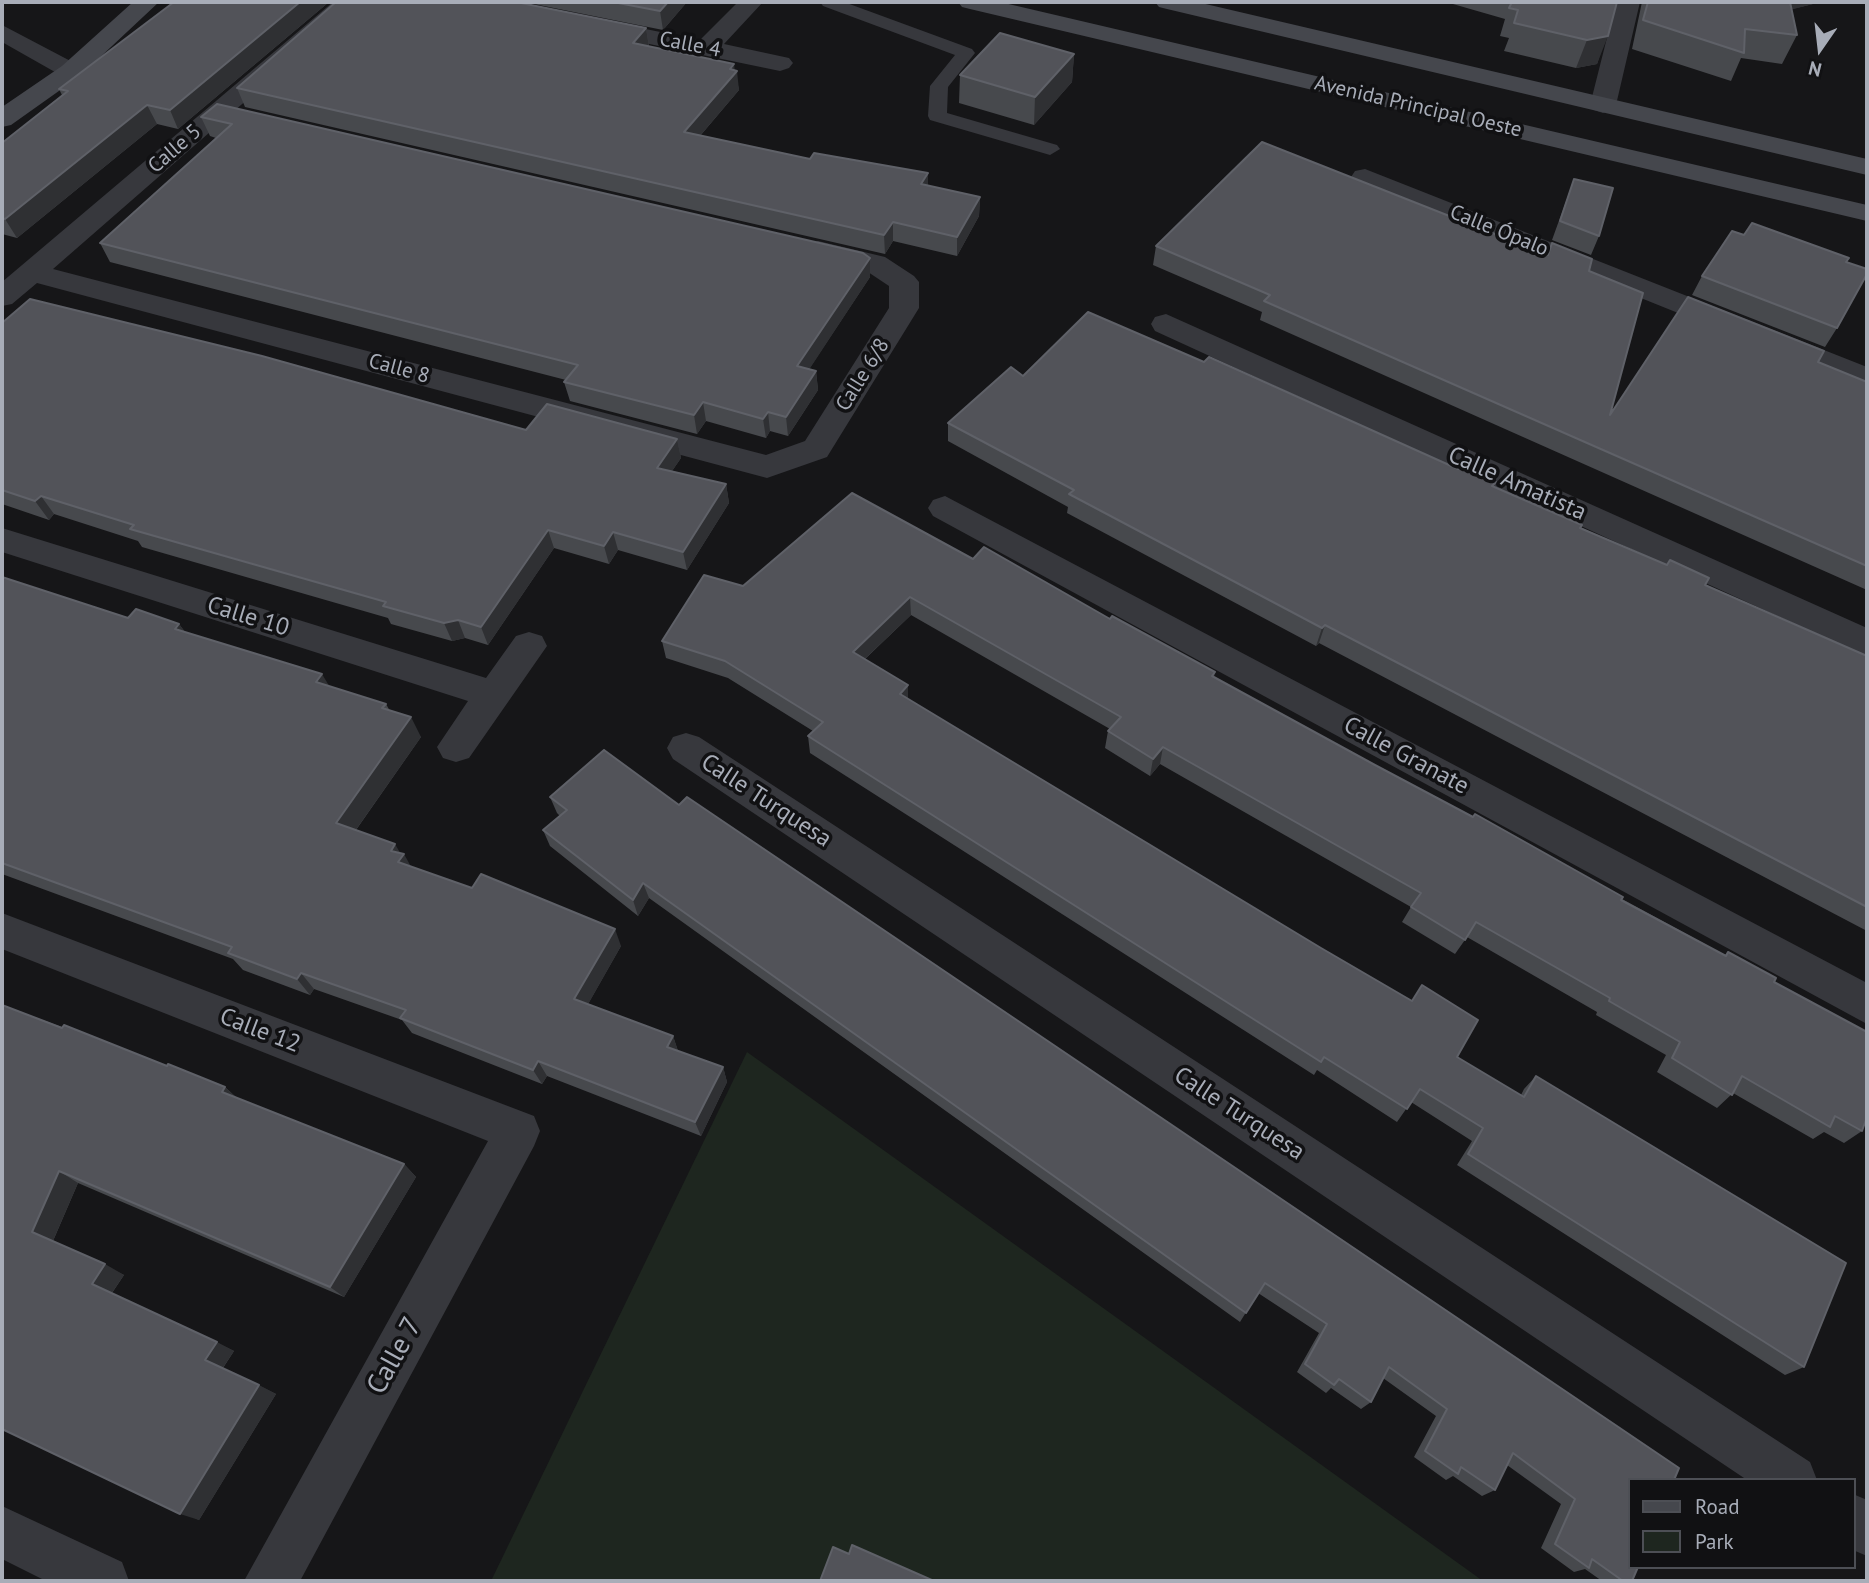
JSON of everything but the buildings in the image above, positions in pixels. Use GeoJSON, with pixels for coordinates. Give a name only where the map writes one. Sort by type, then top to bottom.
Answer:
{"type":"FeatureCollection","features":[{"type":"Feature","properties":{"kind":"main road"},"geometry":{"type":"LineString","coordinates":[[2,119],[71,71],[146,2]]}},
{"type":"Feature","properties":{"kind":"main road","name":"Avenida Principal Oeste"},"geometry":{"type":"LineString","coordinates":[[970,2],[1867,213]]}},
{"type":"Feature","properties":{"kind":"main road","name":"Avenida Principal Oeste"},"geometry":{"type":"LineString","coordinates":[[1167,2],[1867,167]]}},
{"type":"Feature","properties":{"kind":"street","name":"Calle 5"},"geometry":{"type":"LineString","coordinates":[[2,297],[347,2]]}},
{"type":"Feature","properties":{"kind":"street"},"geometry":{"type":"LineString","coordinates":[[706,48],[751,2]]}},
{"type":"Feature","properties":{"kind":"street"},"geometry":{"type":"LineString","coordinates":[[1603,104],[1628,2]]}},
{"type":"Feature","properties":{"kind":"street","name":"Calle 4"},"geometry":{"type":"LineString","coordinates":[[571,21],[780,63]]}},
{"type":"Feature","properties":{"kind":"street"},"geometry":{"type":"LineString","coordinates":[[2,32],[71,71]]}},
{"type":"Feature","properties":{"kind":"street"},"geometry":{"type":"LineString","coordinates":[[219,111],[246,118]]}},
{"type":"Feature","properties":{"kind":"street","name":"Calle Ópalo"},"geometry":{"type":"LineString","coordinates":[[1365,177],[1867,379]]}},
{"type":"Feature","properties":{"kind":"street","name":"Calle 6/8"},"geometry":{"type":"LineString","coordinates":[[767,467],[816,449],[904,308],[904,282],[875,263],[795,245]]}},
{"type":"Feature","properties":{"kind":"street","name":"Calle 8"},"geometry":{"type":"LineString","coordinates":[[31,272],[767,467]]}},
{"type":"Feature","properties":{"kind":"street","name":"Calle Amatista"},"geometry":{"type":"LineString","coordinates":[[1166,324],[1867,643]]}},
{"type":"Feature","properties":{"kind":"street","name":"Calle Granate"},"geometry":{"type":"LineString","coordinates":[[945,508],[1867,1005]]}},
{"type":"Feature","properties":{"kind":"street","name":"Calle 10"},"geometry":{"type":"LineString","coordinates":[[2,540],[494,695]]}},
{"type":"Feature","properties":{"kind":"street"},"geometry":{"type":"LineString","coordinates":[[456,747],[529,646]]}},
{"type":"Feature","properties":{"kind":"street","name":"Calle Turquesa"},"geometry":{"type":"LineString","coordinates":[[686,748],[1789,1478]]}},
{"type":"Feature","properties":{"kind":"street","name":"Calle 12"},"geometry":{"type":"LineString","coordinates":[[2,931],[518,1131]]}},
{"type":"Feature","properties":{"kind":"street","name":"Calle 7"},"geometry":{"type":"LineString","coordinates":[[271,1581],[518,1131]]}},
{"type":"Feature","properties":{"kind":"street"},"geometry":{"type":"LineString","coordinates":[[2,1532],[103,1581]]}},
{"type":"Feature","properties":{"kind":"lane"},"geometry":{"type":"LineString","coordinates":[[829,2],[966,53],[939,86],[937,116],[1050,149]]}},
{"type":"Feature","properties":{"kind":"green space"},"geometry":{"type":"Polygon","coordinates":[[[747,1052],[1483,1581],[491,1581],[747,1052]]]}}]}
